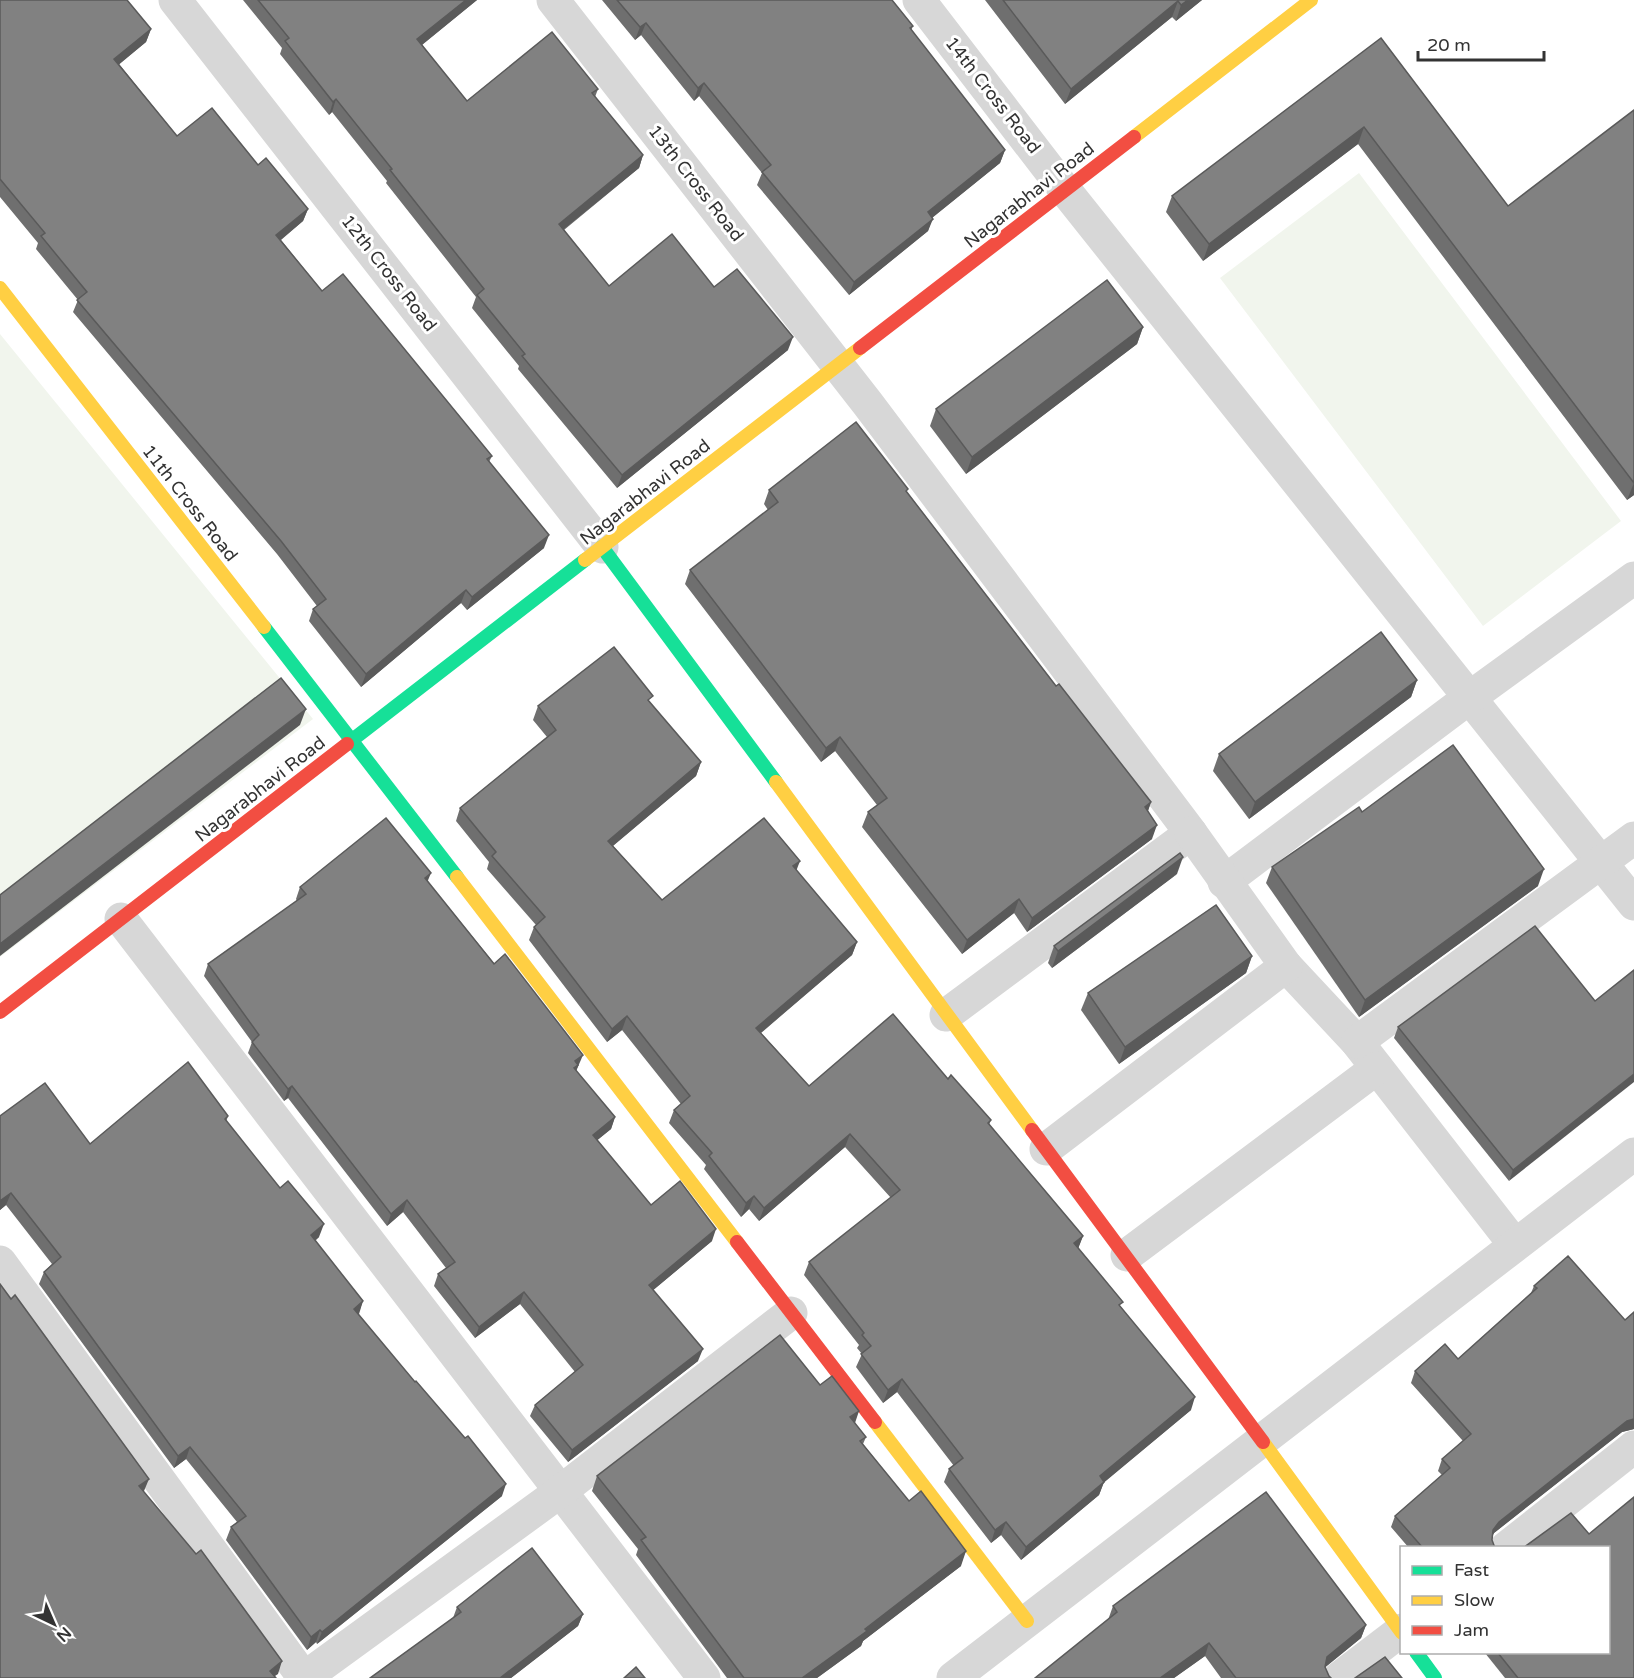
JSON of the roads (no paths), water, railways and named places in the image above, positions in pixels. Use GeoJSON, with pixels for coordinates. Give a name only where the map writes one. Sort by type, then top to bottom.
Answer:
{"type":"FeatureCollection","features":[{"type":"Feature","properties":{"kind":"street","name":"12th Cross Road"},"geometry":{"type":"LineString","coordinates":[[175,0],[602,547]]}},
{"type":"Feature","properties":{"kind":"street","name":"13th Cross Road"},"geometry":{"type":"LineString","coordinates":[[553,0],[838,365],[1191,832],[1224,882],[1286,966],[1357,1042],[1515,1245]]}},
{"type":"Feature","properties":{"kind":"street","name":"14th Cross Road"},"geometry":{"type":"LineString","coordinates":[[919,0],[1065,190],[1634,904]]}},
{"type":"Feature","properties":{"kind":"street","name":"Nagarabhavi Road"},"geometry":{"type":"LineString","coordinates":[[0,1012],[1311,0]]}},
{"type":"Feature","properties":{"kind":"street","name":"11th Cross Road"},"geometry":{"type":"LineString","coordinates":[[0,288],[352,740],[1027,1621]]}},
{"type":"Feature","properties":{"kind":"street"},"geometry":{"type":"LineString","coordinates":[[602,547],[946,1015],[1127,1255],[1400,1630]]}},
{"type":"Feature","properties":{"kind":"street"},"geometry":{"type":"LineString","coordinates":[[1224,882],[1468,698],[1634,578]]}},
{"type":"Feature","properties":{"kind":"street"},"geometry":{"type":"LineString","coordinates":[[946,1015],[1191,832]]}},
{"type":"Feature","properties":{"kind":"street"},"geometry":{"type":"LineString","coordinates":[[1357,1042],[1634,838]]}},
{"type":"Feature","properties":{"kind":"street"},"geometry":{"type":"LineString","coordinates":[[121,919],[704,1678]]}},
{"type":"Feature","properties":{"kind":"street"},"geometry":{"type":"LineString","coordinates":[[1046,1149],[1286,966]]}},
{"type":"Feature","properties":{"kind":"street"},"geometry":{"type":"LineString","coordinates":[[1127,1255],[1377,1068]]}},
{"type":"Feature","properties":{"kind":"street"},"geometry":{"type":"LineString","coordinates":[[953,1678],[1634,1154]]}},
{"type":"Feature","properties":{"kind":"street"},"geometry":{"type":"LineString","coordinates":[[0,1262],[304,1678],[561,1491],[791,1313]]}},
{"type":"Feature","properties":{"kind":"street"},"geometry":{"type":"LineString","coordinates":[[1509,1546],[1634,1447]]}},
{"type":"Feature","properties":{"kind":"street"},"geometry":{"type":"LineString","coordinates":[[1339,1678],[1400,1640]]}},
{"type":"Feature","properties":{"kind":"street"},"geometry":{"type":"LineString","coordinates":[[1417,1654],[1435,1678]]}}]}
